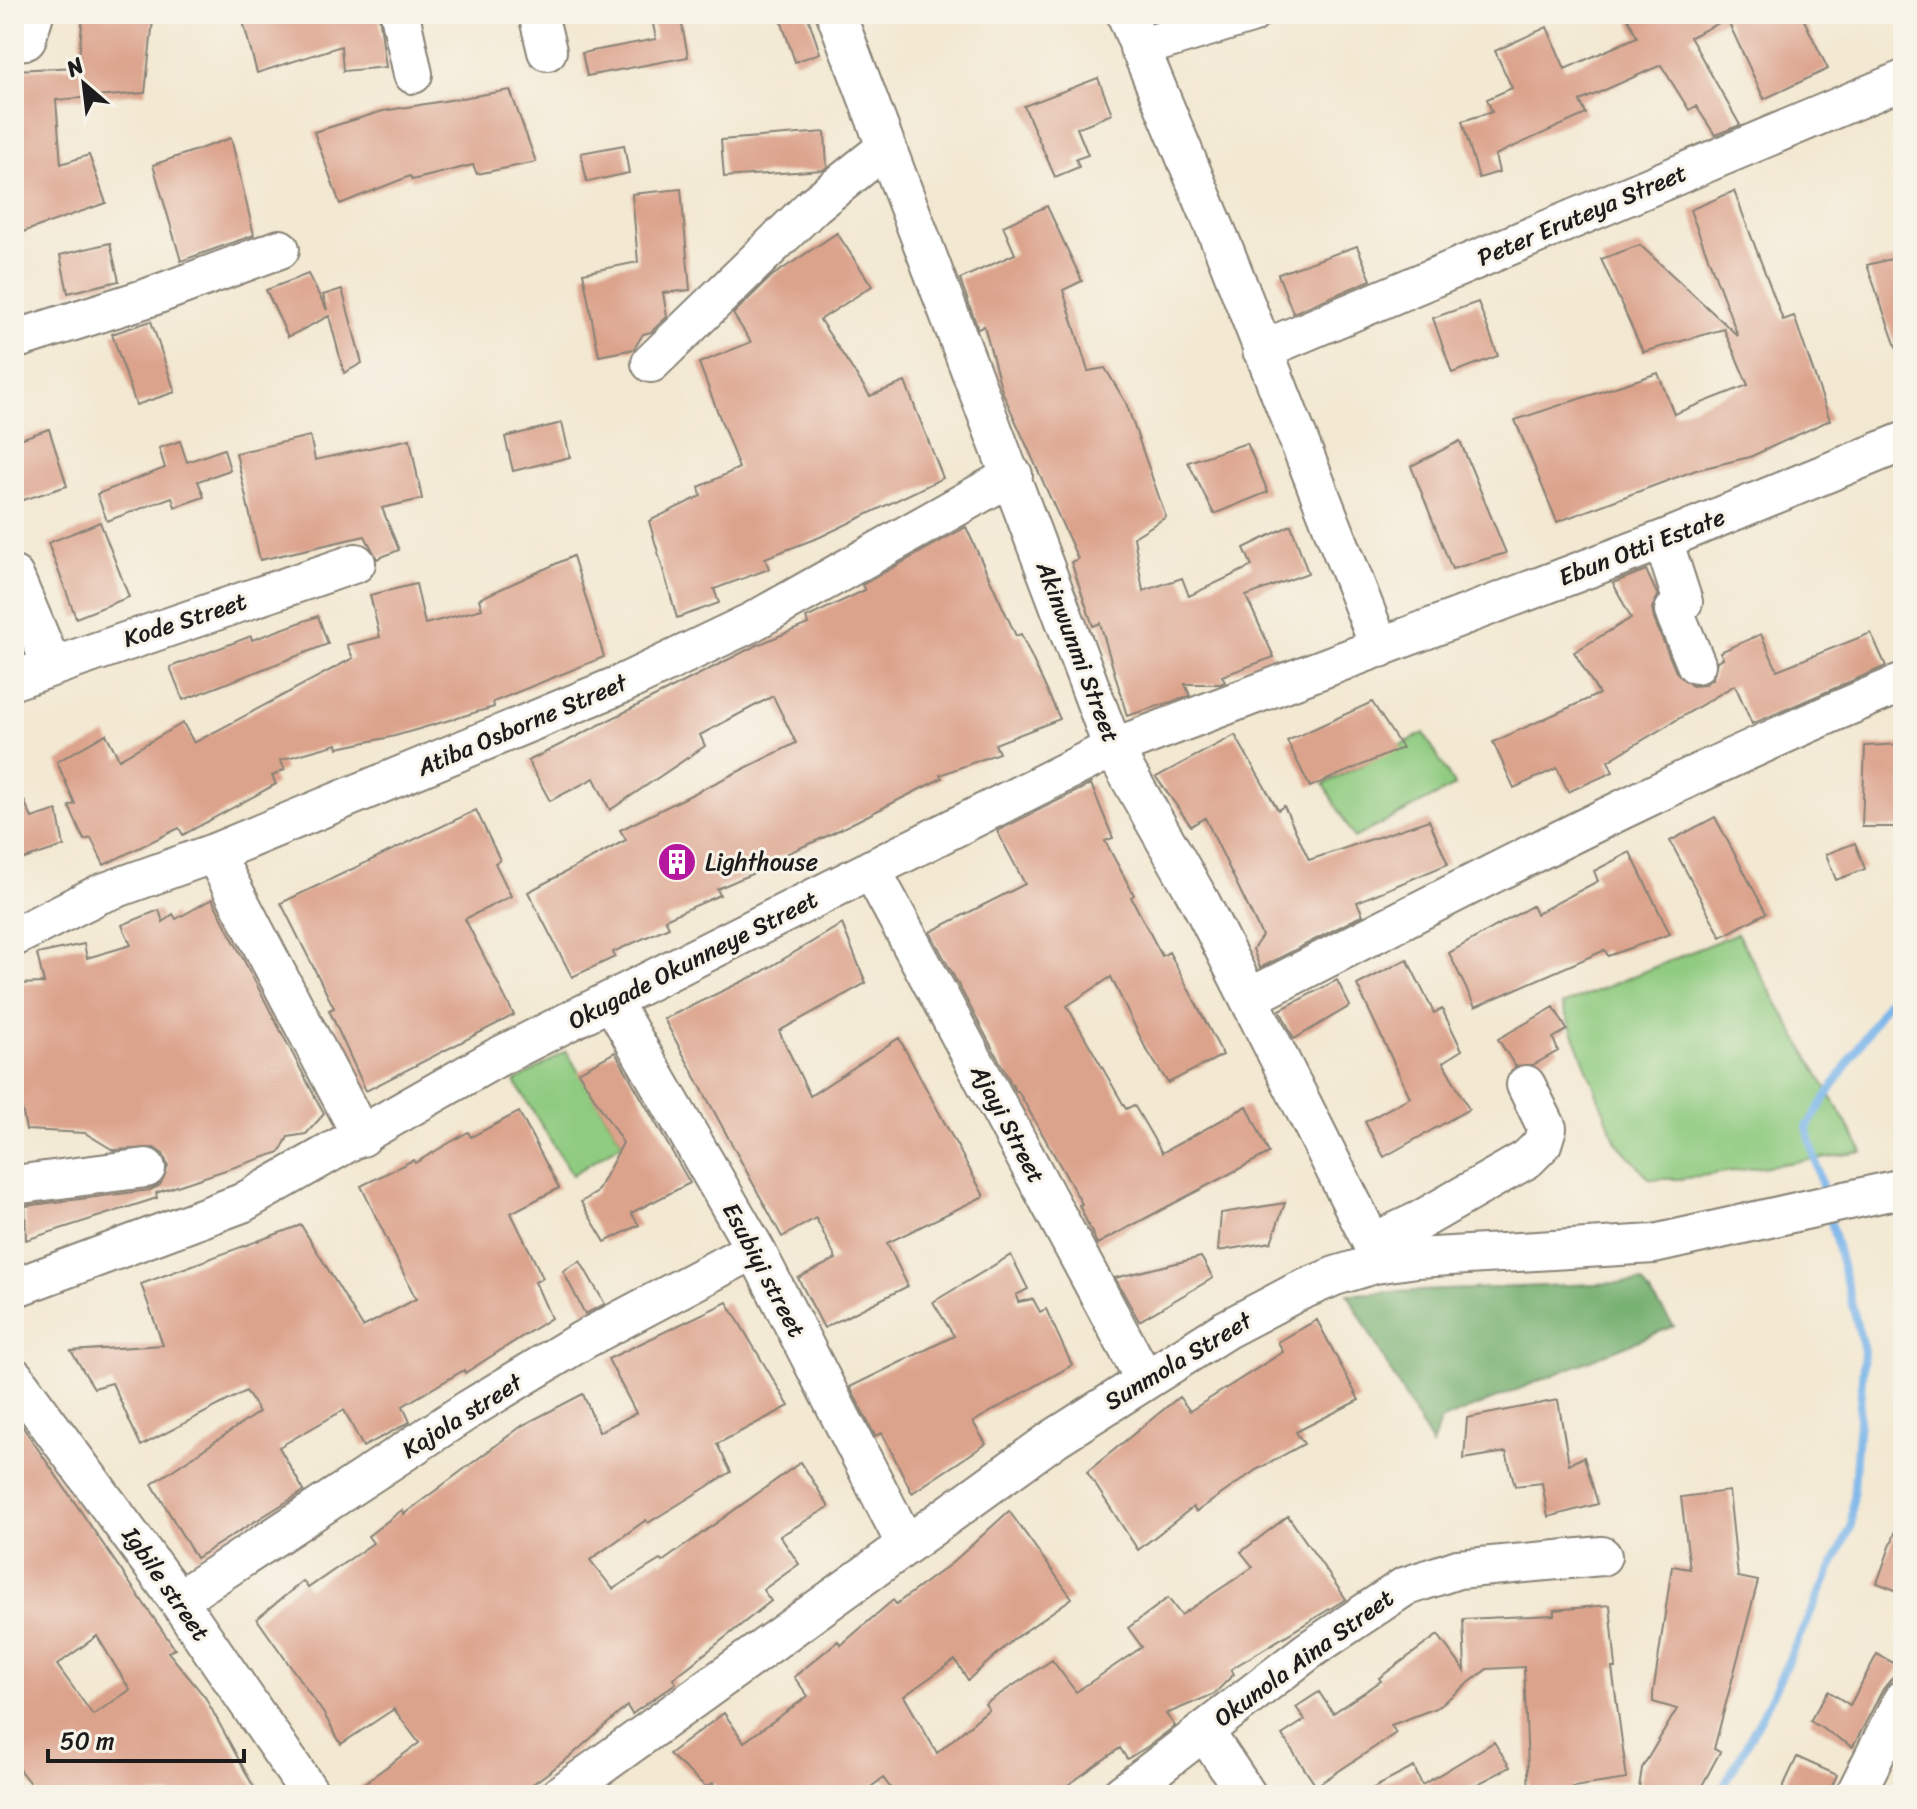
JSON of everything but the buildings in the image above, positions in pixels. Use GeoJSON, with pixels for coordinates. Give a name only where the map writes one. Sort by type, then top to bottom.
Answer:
{"type":"FeatureCollection","features":[{"type":"Feature","properties":{"kind":"street"},"geometry":{"type":"LineString","coordinates":[[14,41],[26,40],[30,36],[34,14]]}},
{"type":"Feature","properties":{"kind":"street"},"geometry":{"type":"LineString","coordinates":[[400,14],[413,74]]}},
{"type":"Feature","properties":{"kind":"street"},"geometry":{"type":"LineString","coordinates":[[538,14],[547,51]]}},
{"type":"Feature","properties":{"kind":"street","name":"Akinwunmi Street"},"geometry":{"type":"LineString","coordinates":[[836,14],[884,149],[1013,475],[1113,748],[1201,903],[1377,1253]]}},
{"type":"Feature","properties":{"kind":"street"},"geometry":{"type":"LineString","coordinates":[[1251,14],[1132,31],[1380,648]]}},
{"type":"Feature","properties":{"kind":"street","name":"Peter Eruteya Street"},"geometry":{"type":"LineString","coordinates":[[1262,350],[1903,80]]}},
{"type":"Feature","properties":{"kind":"street"},"geometry":{"type":"LineString","coordinates":[[651,363],[814,205],[884,149]]}},
{"type":"Feature","properties":{"kind":"street"},"geometry":{"type":"LineString","coordinates":[[14,340],[150,297],[280,249]]}},
{"type":"Feature","properties":{"kind":"street","name":"Ebun Otti Estate"},"geometry":{"type":"LineString","coordinates":[[1380,648],[1663,540],[1903,442]]}},
{"type":"Feature","properties":{"kind":"street","name":"Atiba Osborne Street"},"geometry":{"type":"LineString","coordinates":[[14,937],[100,894],[214,853],[637,677],[752,622],[1013,475]]}},
{"type":"Feature","properties":{"kind":"street"},"geometry":{"type":"LineString","coordinates":[[1663,540],[1683,602],[1674,611],[1696,664]]}},
{"type":"Feature","properties":{"kind":"street","name":"Kode Street"},"geometry":{"type":"LineString","coordinates":[[14,680],[356,563]]}},
{"type":"Feature","properties":{"kind":"street"},"geometry":{"type":"LineString","coordinates":[[14,576],[52,666]]}},
{"type":"Feature","properties":{"kind":"street","name":"Okugade Okunneye Street"},"geometry":{"type":"LineString","coordinates":[[14,1288],[242,1203],[496,1058],[1113,748],[1380,648]]}},
{"type":"Feature","properties":{"kind":"street"},"geometry":{"type":"LineString","coordinates":[[1249,998],[1527,856],[1746,752],[1903,683]]}},
{"type":"Feature","properties":{"kind":"street"},"geometry":{"type":"LineString","coordinates":[[214,853],[362,1137]]}},
{"type":"Feature","properties":{"kind":"street","name":"Ajayi Street"},"geometry":{"type":"LineString","coordinates":[[871,869],[1145,1380]]}},
{"type":"Feature","properties":{"kind":"street","name":"Esubiyi street"},"geometry":{"type":"LineString","coordinates":[[612,1002],[755,1249],[905,1543]]}},
{"type":"Feature","properties":{"kind":"street"},"geometry":{"type":"LineString","coordinates":[[1377,1253],[1419,1221],[1527,1159],[1542,1144],[1547,1128],[1526,1085]]}},
{"type":"Feature","properties":{"kind":"street"},"geometry":{"type":"LineString","coordinates":[[14,1185],[146,1168]]}},
{"type":"Feature","properties":{"kind":"street","name":"Sunmola Street"},"geometry":{"type":"LineString","coordinates":[[560,1795],[905,1543],[1055,1438],[1145,1380],[1295,1293],[1377,1253],[1417,1258],[1654,1244],[1903,1188]]}},
{"type":"Feature","properties":{"kind":"street","name":"Kajola street"},"geometry":{"type":"LineString","coordinates":[[178,1600],[468,1410],[583,1340],[755,1249]]}},
{"type":"Feature","properties":{"kind":"street","name":"Igbile street"},"geometry":{"type":"LineString","coordinates":[[14,1377],[178,1600],[311,1795]]}},
{"type":"Feature","properties":{"kind":"street","name":"Okunola Aina Street"},"geometry":{"type":"LineString","coordinates":[[1121,1795],[1308,1651],[1404,1587],[1458,1569],[1602,1556]]}},
{"type":"Feature","properties":{"kind":"street"},"geometry":{"type":"LineString","coordinates":[[1855,1795],[1903,1699]]}},
{"type":"Feature","properties":{"kind":"street"},"geometry":{"type":"LineString","coordinates":[[1204,1731],[1247,1795]]}},
{"type":"Feature","properties":{"kind":"green space"},"geometry":{"type":"Polygon","coordinates":[[[1424,733],[1455,786],[1354,838],[1324,784],[1424,733]]]}},
{"type":"Feature","properties":{"kind":"green space"},"geometry":{"type":"Polygon","coordinates":[[[1737,933],[1863,1152],[1680,1179],[1650,1179],[1616,1142],[1562,1005],[1737,933]]]}},
{"type":"Feature","properties":{"kind":"green space"},"geometry":{"type":"Polygon","coordinates":[[[566,1051],[623,1143],[572,1175],[515,1082],[566,1051]]]}},
{"type":"Feature","properties":{"kind":"green space"},"geometry":{"type":"Polygon","coordinates":[[[1642,1282],[1674,1326],[1440,1421],[1432,1446],[1348,1294],[1642,1282]]]}},
{"type":"Feature","properties":{"kind":"waterway"},"geometry":{"type":"LineString","coordinates":[[1824,1194],[1807,1127],[1903,977]]}},
{"type":"Feature","properties":{"kind":"waterway"},"geometry":{"type":"LineString","coordinates":[[1719,1795],[1763,1714],[1851,1527],[1864,1351],[1829,1215]]}},
{"type":"Feature","properties":{"kind":"place","name":"Lighthouse"},"geometry":{"type":"Point","coordinates":[677,862]}}]}
